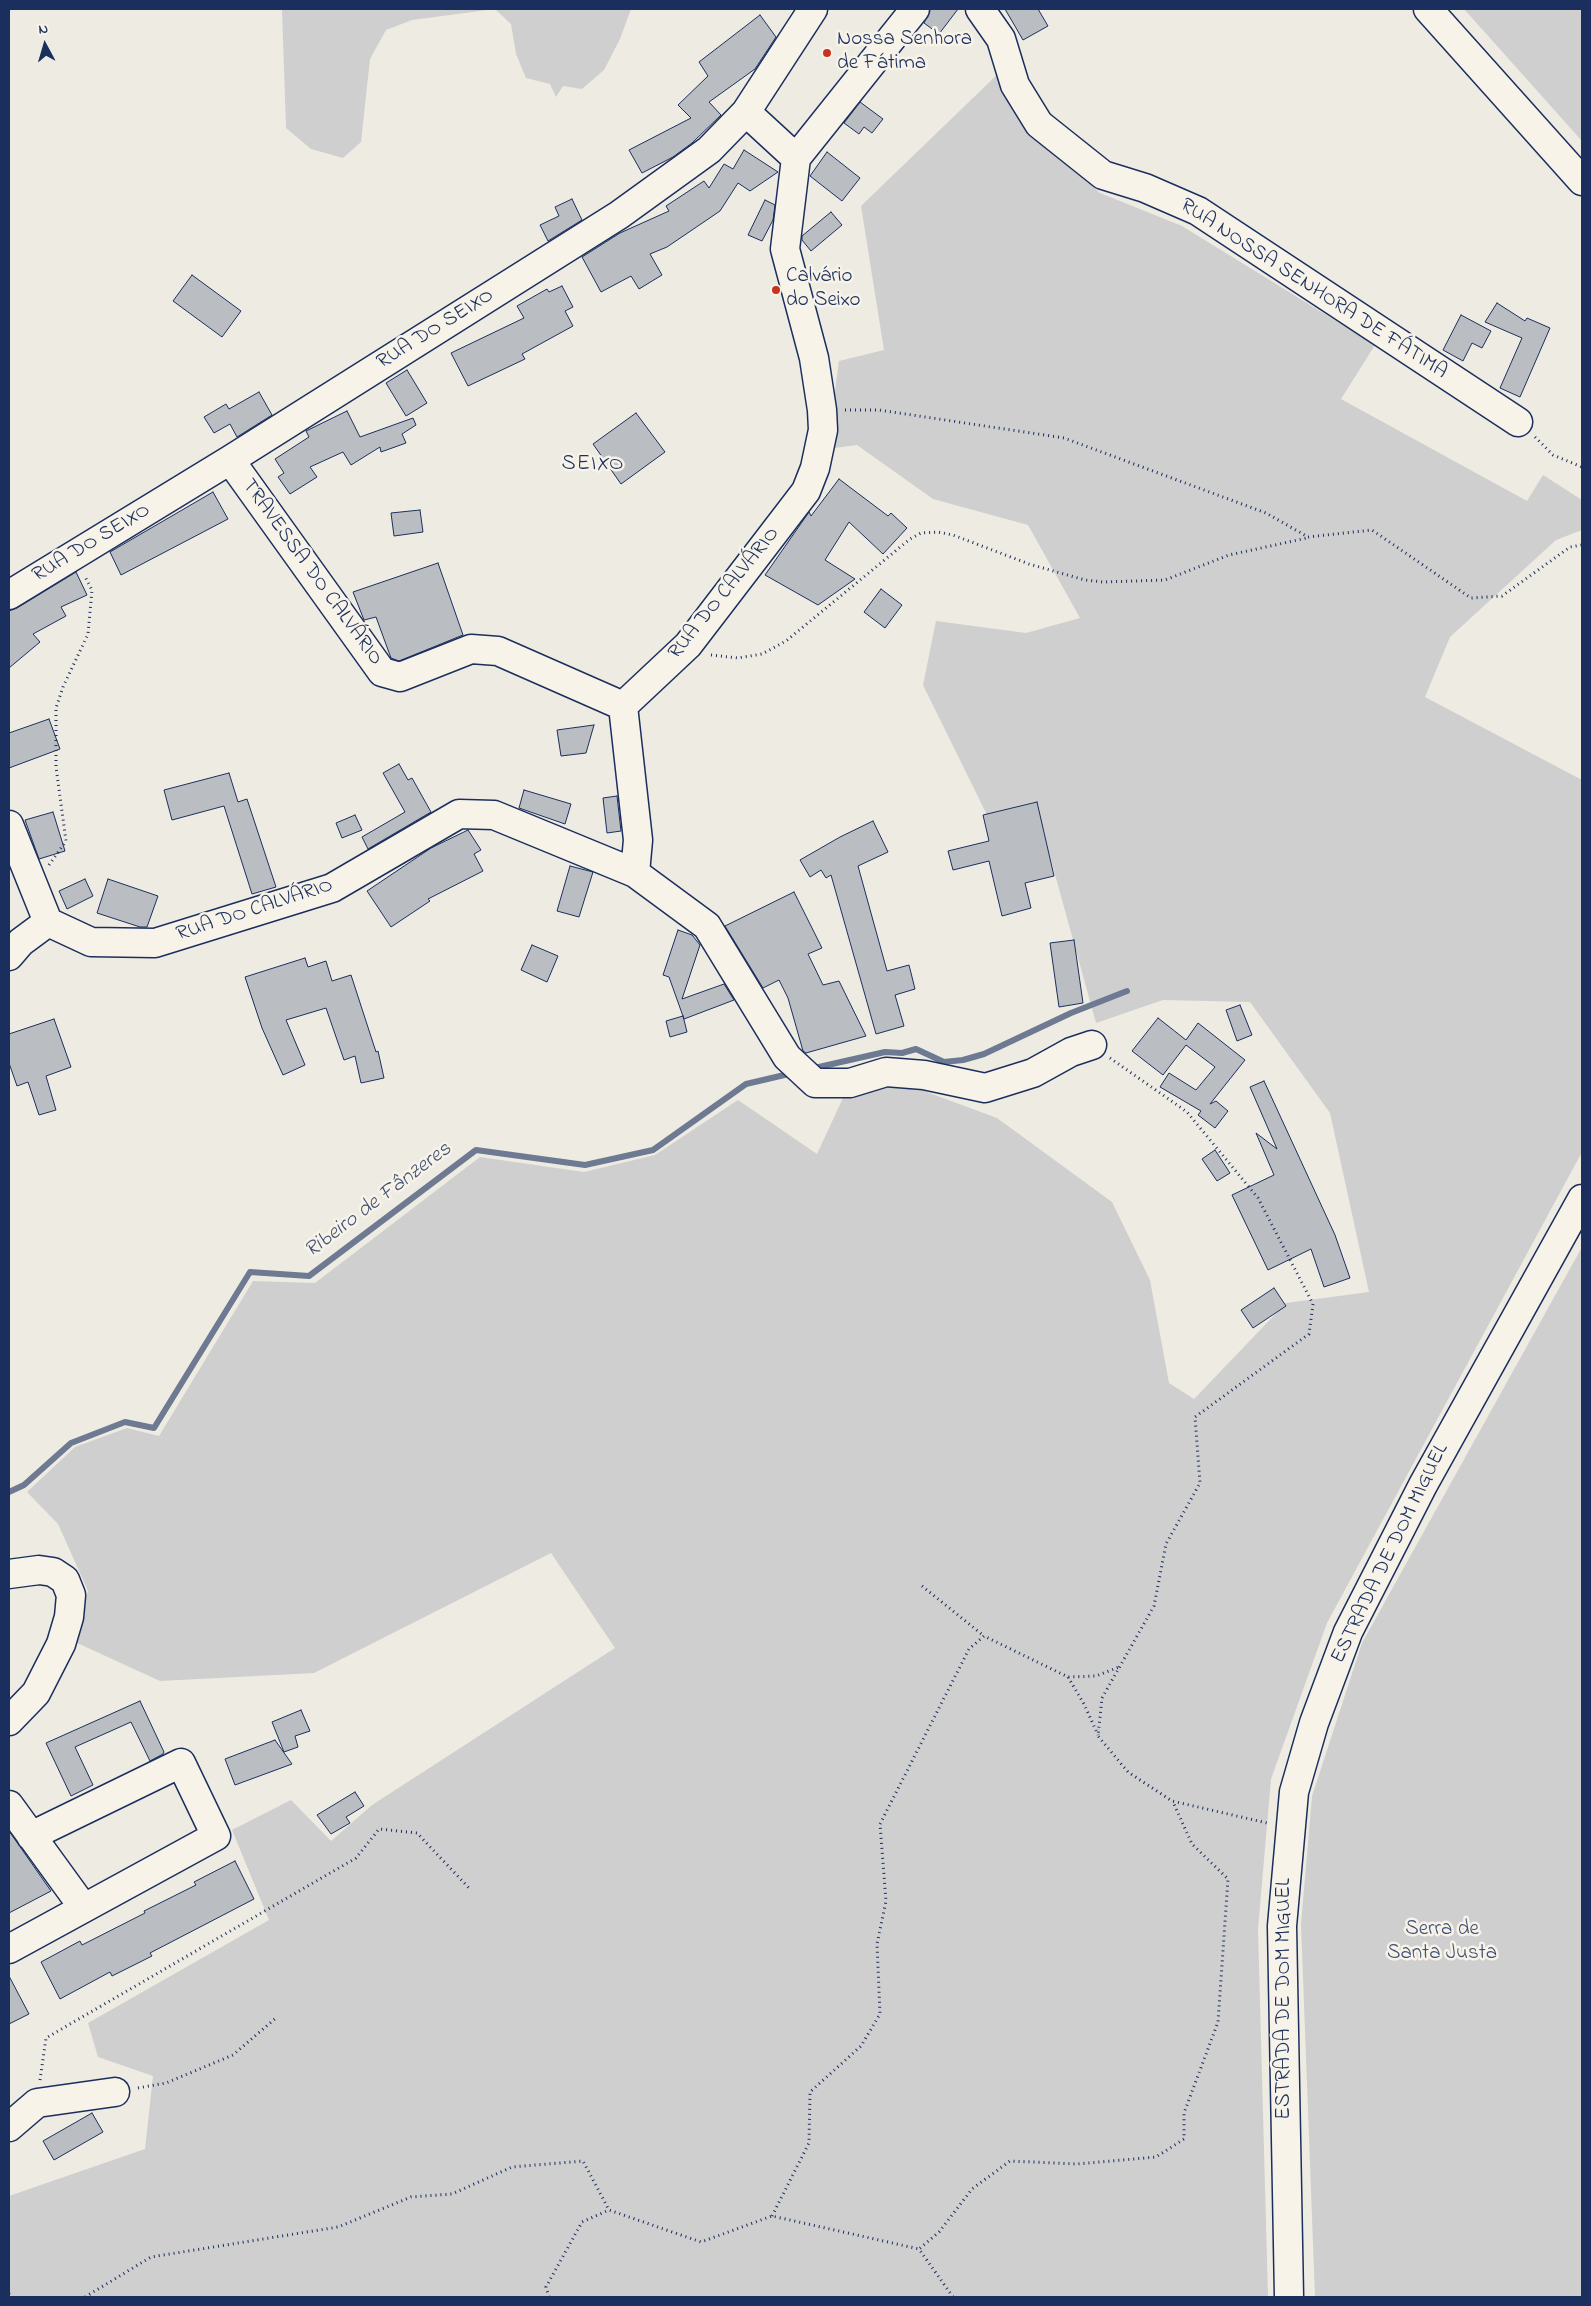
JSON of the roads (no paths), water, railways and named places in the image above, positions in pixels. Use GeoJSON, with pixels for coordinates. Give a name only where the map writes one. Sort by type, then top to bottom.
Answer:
{"type":"FeatureCollection","features":[{"type":"Feature","properties":{"kind":"street","name":"RUA DO SEIXO"},"geometry":{"type":"LineString","coordinates":[[9,595],[230,460],[619,215],[709,150],[746,112],[814,9]]}},
{"type":"Feature","properties":{"kind":"street"},"geometry":{"type":"LineString","coordinates":[[746,112],[796,158],[915,9]]}},
{"type":"Feature","properties":{"kind":"street","name":"RUA NOSSA SENHORA DE FÁTIMA"},"geometry":{"type":"LineString","coordinates":[[980,9],[1001,39],[1015,85],[1039,124],[1103,175],[1145,188],[1198,211],[1518,422]]}},
{"type":"Feature","properties":{"kind":"street"},"geometry":{"type":"LineString","coordinates":[[1428,9],[1582,182]]}},
{"type":"Feature","properties":{"kind":"street","name":"RUA DO CALVÁRIO"},"geometry":{"type":"LineString","coordinates":[[622,706],[688,645],[806,490],[815,468],[823,430],[822,410],[814,358],[785,249],[796,158]]}},
{"type":"Feature","properties":{"kind":"street","name":"TRAVESSA DO CALVÁRIO"},"geometry":{"type":"LineString","coordinates":[[230,460],[382,672],[400,677],[471,649],[498,651],[622,706]]}},
{"type":"Feature","properties":{"kind":"street"},"geometry":{"type":"LineString","coordinates":[[622,706],[638,840],[636,873]]}},
{"type":"Feature","properties":{"kind":"street","name":"RUA DO CALVÁRIO"},"geometry":{"type":"LineString","coordinates":[[48,922],[90,942],[155,943],[332,888],[459,814],[494,815],[636,873],[707,926],[787,1057],[815,1083],[850,1083],[886,1072],[924,1075],[985,1088],[1033,1073],[1071,1052],[1092,1045]]}},
{"type":"Feature","properties":{"kind":"street"},"geometry":{"type":"LineString","coordinates":[[9,825],[48,922],[21,942],[9,956]]}},
{"type":"Feature","properties":{"kind":"street","name":"ESTRADA DE DOM MIGUEL"},"geometry":{"type":"LineString","coordinates":[[1289,2297],[1282,1926],[1294,1792],[1314,1723],[1348,1632],[1423,1485],[1582,1199]]}},
{"type":"Feature","properties":{"kind":"street"},"geometry":{"type":"LineString","coordinates":[[9,1574],[39,1570],[53,1572],[65,1580],[72,1595],[69,1617],[61,1644],[36,1693],[9,1721]]}},
{"type":"Feature","properties":{"kind":"street"},"geometry":{"type":"LineString","coordinates":[[9,1949],[216,1836],[181,1764],[31,1836]]}},
{"type":"Feature","properties":{"kind":"street"},"geometry":{"type":"LineString","coordinates":[[9,1805],[83,1907]]}},
{"type":"Feature","properties":{"kind":"street"},"geometry":{"type":"LineString","coordinates":[[9,2127],[37,2103],[115,2092]]}},
{"type":"Feature","properties":{"kind":"waterway","name":"Ribeiro de Fânzeres"},"geometry":{"type":"LineString","coordinates":[[810,1069],[885,1052],[902,1053],[916,1049],[944,1062],[963,1060],[984,1054],[1071,1013],[1127,991]]}},
{"type":"Feature","properties":{"kind":"waterway","name":"Ribeiro de Fânzeres"},"geometry":{"type":"LineString","coordinates":[[9,1492],[24,1485],[71,1443],[125,1422],[154,1428],[250,1272],[309,1276],[476,1150],[585,1165],[653,1150],[746,1084],[793,1073]]}},
{"type":"Feature","properties":{"kind":"place","name":"Nossa Senhora de Fátima"},"geometry":{"type":"Point","coordinates":[827,53]}},
{"type":"Feature","properties":{"kind":"place","name":"Calvário do Seixo"},"geometry":{"type":"Point","coordinates":[776,290]}},
{"type":"Feature","properties":{"kind":"district","name":"SEIXO"},"geometry":{"type":"Point","coordinates":[593,465]}},
{"type":"Feature","properties":{"kind":"park label","name":"Serra de Santa Justa"},"geometry":{"type":"Point","coordinates":[1442,1943]}}]}
